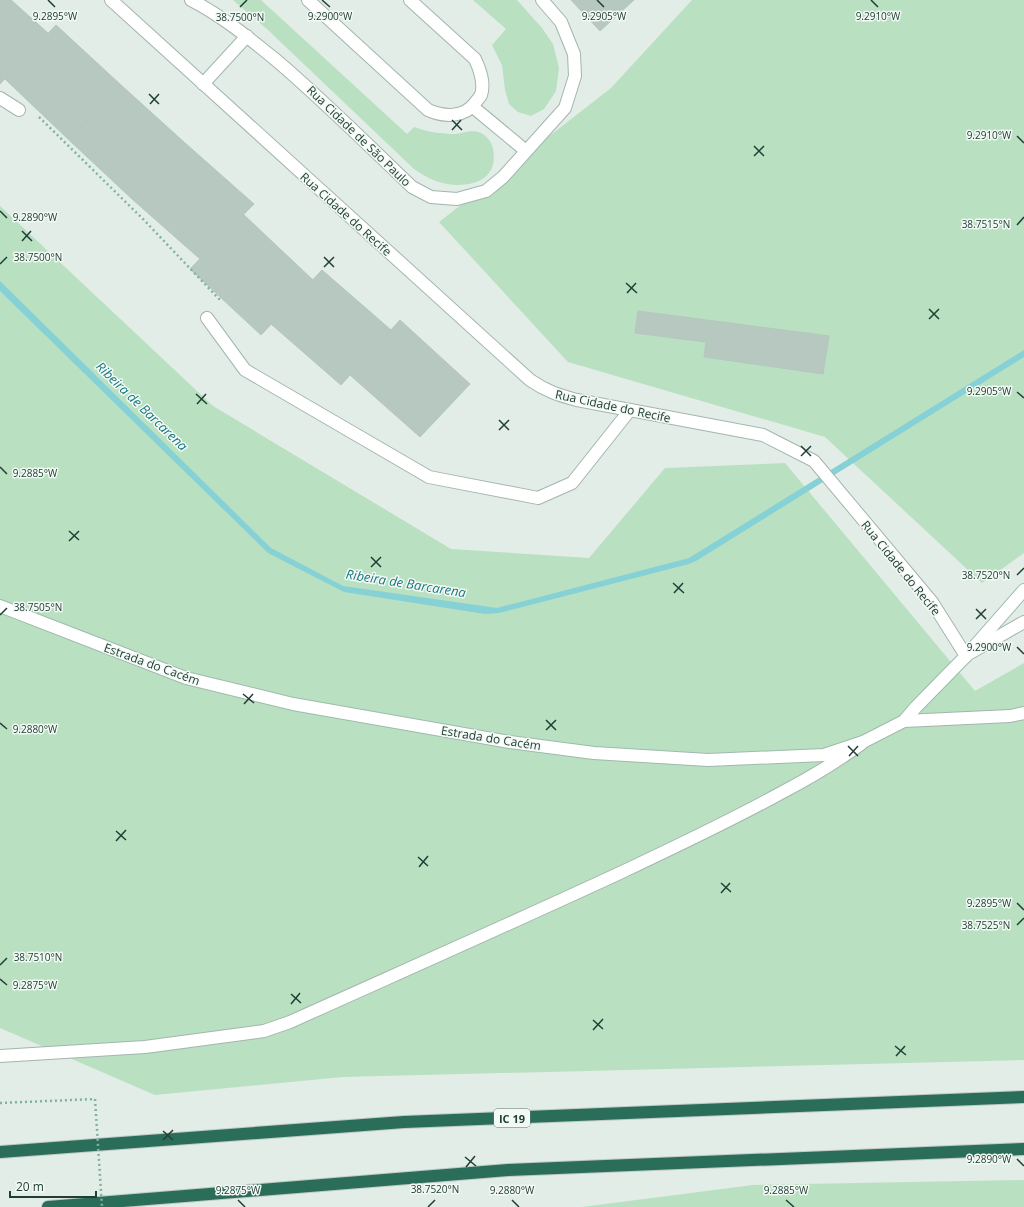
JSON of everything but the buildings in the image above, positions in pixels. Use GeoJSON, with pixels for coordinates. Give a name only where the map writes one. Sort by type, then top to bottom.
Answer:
{"type":"FeatureCollection","features":[{"type":"Feature","properties":{"kind":"highway","name":"IC 19"},"geometry":{"type":"LineString","coordinates":[[0,1152],[404,1122],[1024,1097]]}},
{"type":"Feature","properties":{"kind":"highway"},"geometry":{"type":"LineString","coordinates":[[48,1207],[508,1170],[1024,1148]]}},
{"type":"Feature","properties":{"kind":"street","name":"Rua Cidade do Recife"},"geometry":{"type":"LineString","coordinates":[[110,0],[530,380],[544,390],[557,395],[763,435],[814,461],[932,602],[966,656]]}},
{"type":"Feature","properties":{"kind":"street","name":"Rua Cidade de São Paulo"},"geometry":{"type":"LineString","coordinates":[[191,0],[206,7],[247,36],[301,81],[412,187],[431,197],[457,199],[486,191],[503,177],[564,108],[575,76],[574,54],[561,22],[542,0]]}},
{"type":"Feature","properties":{"kind":"street"},"geometry":{"type":"LineString","coordinates":[[308,0],[428,110],[438,115],[447,116],[460,114],[472,107],[481,95],[482,81],[480,70],[475,59],[410,0]]}},
{"type":"Feature","properties":{"kind":"street"},"geometry":{"type":"LineString","coordinates":[[203,84],[247,36]]}},
{"type":"Feature","properties":{"kind":"street"},"geometry":{"type":"LineString","coordinates":[[0,98],[19,110]]}},
{"type":"Feature","properties":{"kind":"street"},"geometry":{"type":"LineString","coordinates":[[472,107],[526,151]]}},
{"type":"Feature","properties":{"kind":"street"},"geometry":{"type":"LineString","coordinates":[[207,318],[246,370],[429,477],[538,498],[572,483],[630,410]]}},
{"type":"Feature","properties":{"kind":"street"},"geometry":{"type":"LineString","coordinates":[[966,656],[1024,590]]}},
{"type":"Feature","properties":{"kind":"street","name":"Estrada do Cacém"},"geometry":{"type":"LineString","coordinates":[[0,606],[186,678],[293,704],[510,742],[594,753],[708,760],[824,755],[863,742],[904,721],[966,656]]}},
{"type":"Feature","properties":{"kind":"street"},"geometry":{"type":"LineString","coordinates":[[966,656],[1024,622]]}},
{"type":"Feature","properties":{"kind":"street"},"geometry":{"type":"LineString","coordinates":[[904,721],[1010,716],[1024,713]]}},
{"type":"Feature","properties":{"kind":"street"},"geometry":{"type":"LineString","coordinates":[[0,1056],[145,1048],[264,1031],[290,1022],[464,945],[674,848],[805,780],[839,760],[863,742]]}},
{"type":"Feature","properties":{"kind":"path"},"geometry":{"type":"LineString","coordinates":[[19,110],[34,112],[143,219],[223,303]]}},
{"type":"Feature","properties":{"kind":"path"},"geometry":{"type":"LineString","coordinates":[[0,1103],[95,1098],[102,1207]]}},
{"type":"Feature","properties":{"kind":"green space"},"geometry":{"type":"Polygon","coordinates":[[[233,0],[261,0],[407,134],[414,127],[440,133],[456,134],[473,131],[486,136],[493,149],[494,159],[492,168],[488,174],[475,183],[457,185],[434,180],[414,169],[268,30],[233,0]]]}},
{"type":"Feature","properties":{"kind":"green space"},"geometry":{"type":"Polygon","coordinates":[[[473,0],[517,0],[542,28],[553,44],[559,68],[556,91],[544,109],[531,116],[518,112],[509,104],[505,90],[502,65],[492,45],[506,29],[473,0]]]}},
{"type":"Feature","properties":{"kind":"green space"},"geometry":{"type":"Polygon","coordinates":[[[692,0],[1024,0],[1024,553],[982,583],[825,437],[568,362],[439,222],[611,88],[692,0]]]}},
{"type":"Feature","properties":{"kind":"green space"},"geometry":{"type":"Polygon","coordinates":[[[0,206],[213,406],[451,549],[589,558],[665,468],[785,463],[975,691],[1024,663],[1024,1060],[343,1077],[155,1095],[0,1028],[0,206]]]}},
{"type":"Feature","properties":{"kind":"green space"},"geometry":{"type":"Polygon","coordinates":[[[1024,1180],[1024,1207],[582,1207],[753,1185],[1024,1180]]]}},
{"type":"Feature","properties":{"kind":"water"},"geometry":{"type":"Polygon","coordinates":[[[0,281],[271,548],[343,586],[497,608],[689,558],[1024,350],[1024,357],[696,561],[499,613],[485,614],[344,592],[268,553],[0,291],[0,281]]]}},
{"type":"Feature","properties":{"kind":"water label","name":"Ribeira de Barcarena"},"geometry":{"type":"Point","coordinates":[142,406]}},
{"type":"Feature","properties":{"kind":"water label","name":"Ribeira de Barcarena"},"geometry":{"type":"Point","coordinates":[406,583]}}]}
